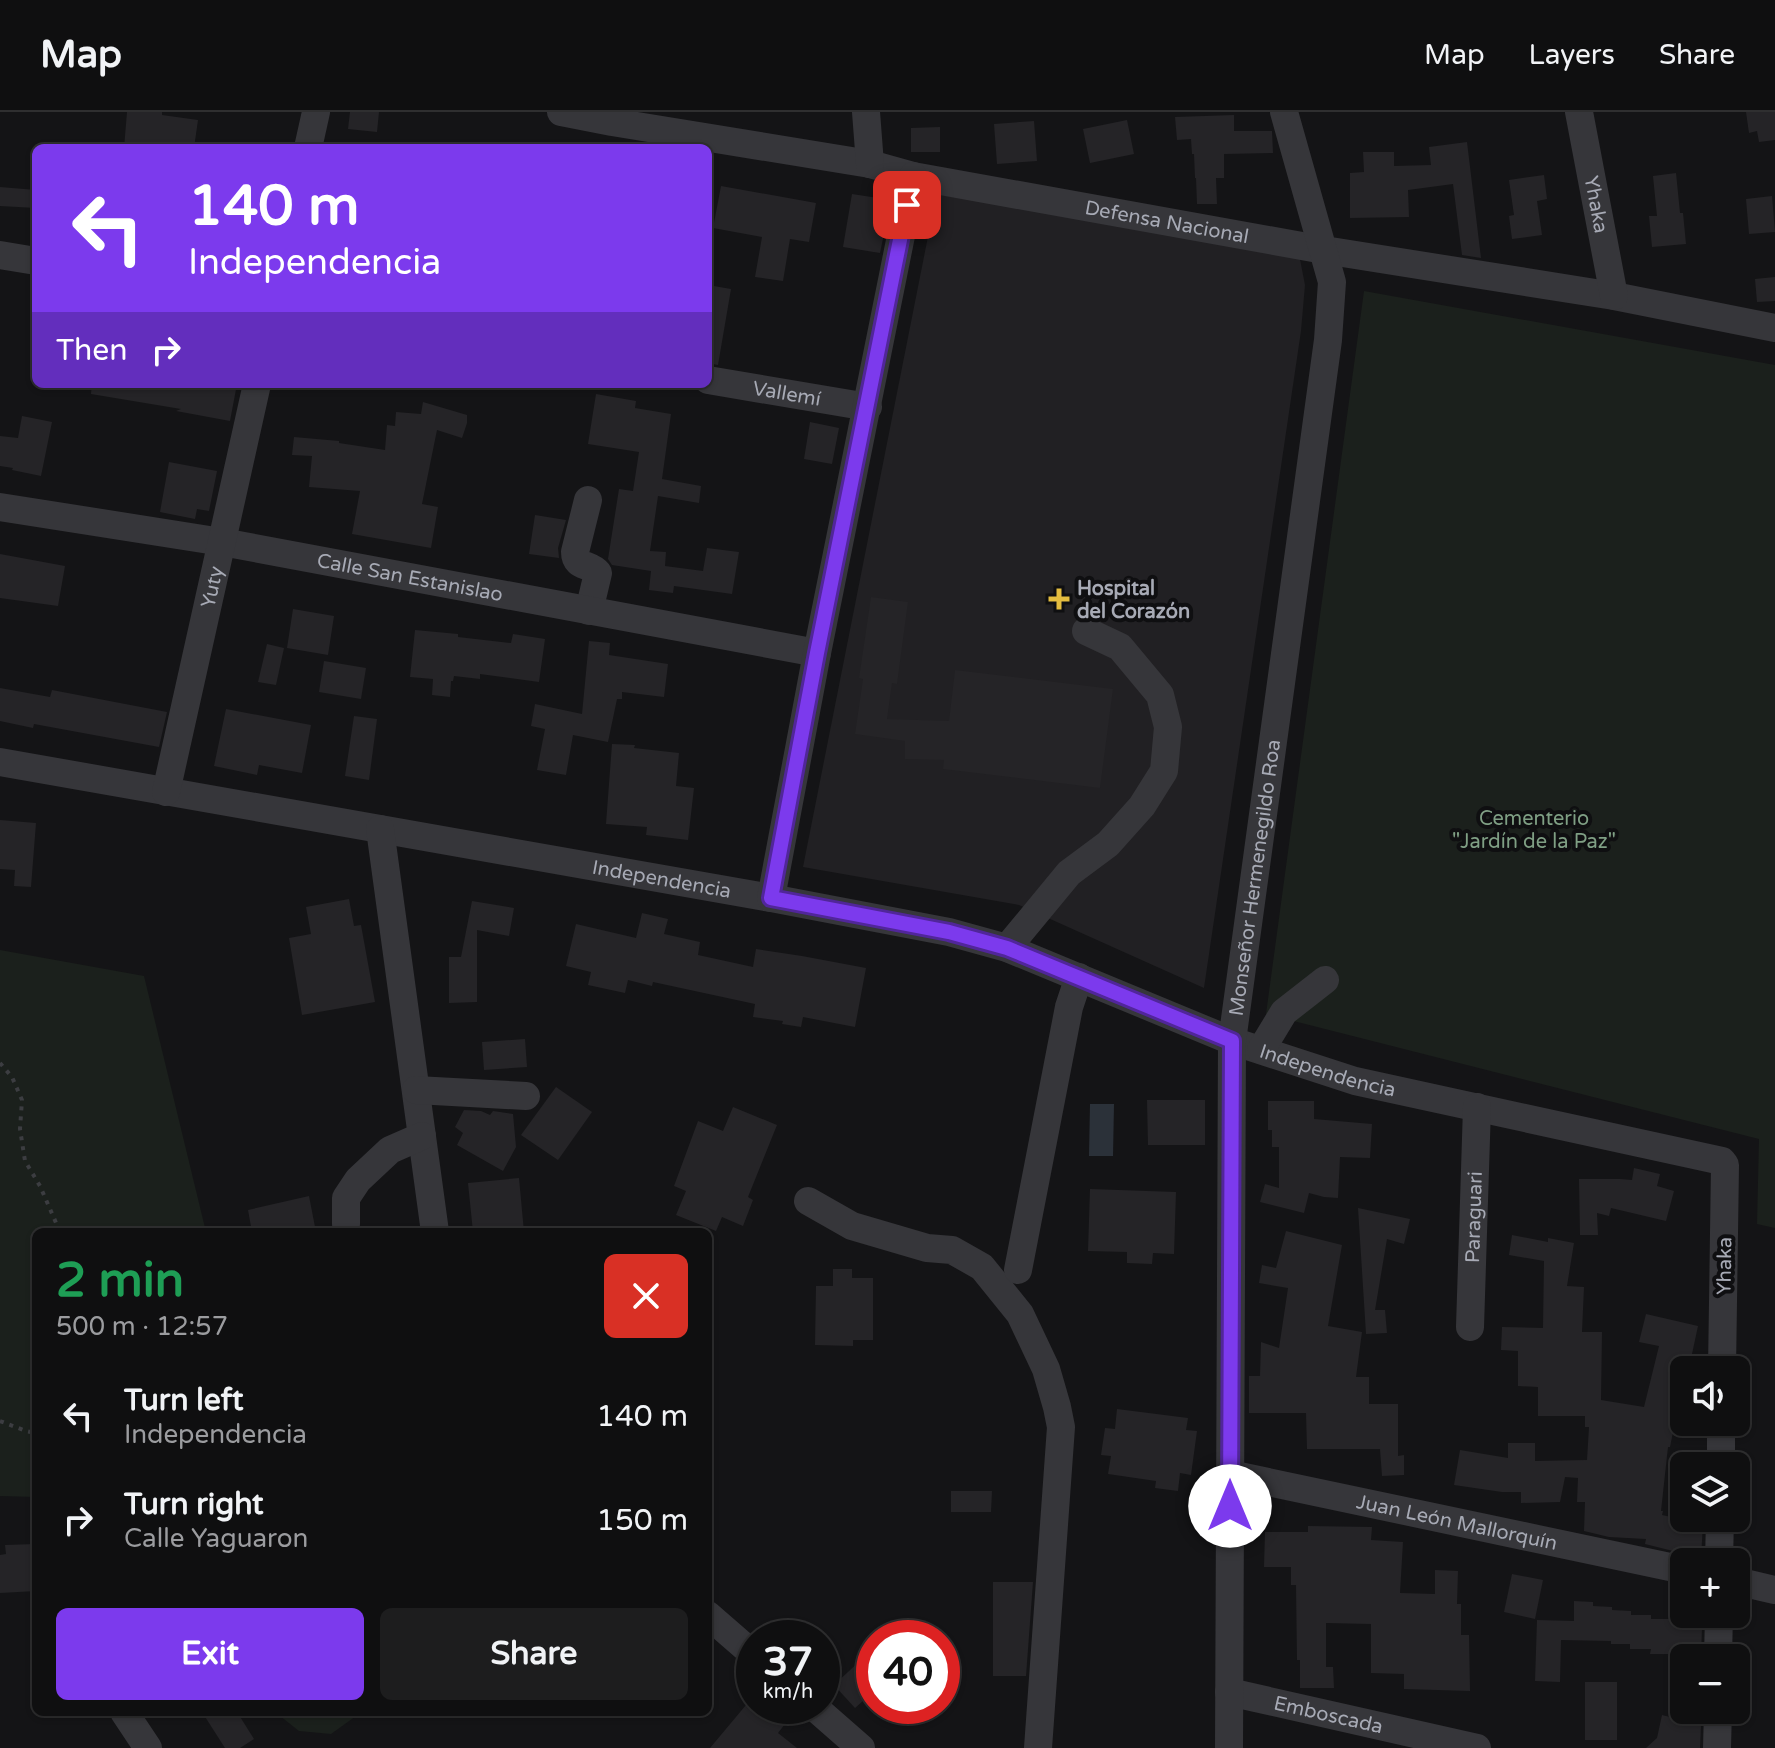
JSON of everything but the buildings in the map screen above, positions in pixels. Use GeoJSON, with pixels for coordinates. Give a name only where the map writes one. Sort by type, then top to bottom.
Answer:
{"type":"FeatureCollection","features":[{"type":"Feature","properties":{"kind":"street"},"geometry":{"type":"LineString","coordinates":[[309,144],[316,112]]}},
{"type":"Feature","properties":{"kind":"street","name":"Defensa Nacional"},"geometry":{"type":"LineString","coordinates":[[561,112],[612,117],[870,164],[913,176],[1324,250],[1614,296],[1775,328]]}},
{"type":"Feature","properties":{"kind":"street"},"geometry":{"type":"LineString","coordinates":[[866,112],[870,164]]}},
{"type":"Feature","properties":{"kind":"street","name":"Monseñor Hermenegildo Roa"},"geometry":{"type":"LineString","coordinates":[[1229,1748],[1232,1041],[1328,340],[1332,282],[1284,112]]}},
{"type":"Feature","properties":{"kind":"street","name":"Yhaka"},"geometry":{"type":"LineString","coordinates":[[1579,112],[1614,296]]}},
{"type":"Feature","properties":{"kind":"street"},"geometry":{"type":"LineString","coordinates":[[771,898],[913,176]]}},
{"type":"Feature","properties":{"kind":"street"},"geometry":{"type":"LineString","coordinates":[[0,255],[32,260]]}},
{"type":"Feature","properties":{"kind":"street","name":"Vallemí"},"geometry":{"type":"LineString","coordinates":[[712,381],[868,407]]}},
{"type":"Feature","properties":{"kind":"street","name":"Yuty"},"geometry":{"type":"LineString","coordinates":[[166,792],[256,388]]}},
{"type":"Feature","properties":{"kind":"street"},"geometry":{"type":"LineString","coordinates":[[588,500],[575,559],[598,573],[589,611]]}},
{"type":"Feature","properties":{"kind":"street","name":"Calle San Estanislao"},"geometry":{"type":"LineString","coordinates":[[0,507],[222,542],[817,653]]}},
{"type":"Feature","properties":{"kind":"street"},"geometry":{"type":"LineString","coordinates":[[1007,948],[1069,873],[1108,844],[1142,806],[1164,771],[1168,727],[1160,695],[1120,647],[1086,631]]}},
{"type":"Feature","properties":{"kind":"street","name":"Independencia"},"geometry":{"type":"LineString","coordinates":[[0,762],[949,932],[1007,948],[1232,1041],[1355,1081],[1724,1163]]}},
{"type":"Feature","properties":{"kind":"street"},"geometry":{"type":"LineString","coordinates":[[380,829],[434,1228]]}},
{"type":"Feature","properties":{"kind":"street"},"geometry":{"type":"LineString","coordinates":[[1018,1270],[1069,1007],[1079,977]]}},
{"type":"Feature","properties":{"kind":"street"},"geometry":{"type":"LineString","coordinates":[[1261,1050],[1284,1012],[1325,980]]}},
{"type":"Feature","properties":{"kind":"street"},"geometry":{"type":"LineString","coordinates":[[416,1090],[526,1096]]}},
{"type":"Feature","properties":{"kind":"street","name":"Paraguari"},"geometry":{"type":"LineString","coordinates":[[1470,1327],[1477,1107]]}},
{"type":"Feature","properties":{"kind":"street"},"geometry":{"type":"LineString","coordinates":[[346,1224],[346,1198],[358,1180],[390,1150],[422,1136]]}},
{"type":"Feature","properties":{"kind":"street","name":"Yhaka"},"geometry":{"type":"LineString","coordinates":[[1722,1356],[1724,1163]]}},
{"type":"Feature","properties":{"kind":"street"},"geometry":{"type":"LineString","coordinates":[[808,1201],[852,1226],[927,1248],[952,1250],[982,1267],[1017,1308],[1046,1369],[1061,1427],[1038,1748]]}},
{"type":"Feature","properties":{"kind":"street","name":"Juan León Mallorquín"},"geometry":{"type":"LineString","coordinates":[[1230,1474],[1670,1567]]}},
{"type":"Feature","properties":{"kind":"street"},"geometry":{"type":"LineString","coordinates":[[1750,1584],[1775,1590]]}},
{"type":"Feature","properties":{"kind":"street"},"geometry":{"type":"LineString","coordinates":[[712,1618],[736,1639]]}},
{"type":"Feature","properties":{"kind":"street","name":"Emboscada"},"geometry":{"type":"LineString","coordinates":[[1229,1692],[1477,1748]]}},
{"type":"Feature","properties":{"kind":"street"},"geometry":{"type":"LineString","coordinates":[[127,1716],[148,1748]]}},
{"type":"Feature","properties":{"kind":"street"},"geometry":{"type":"LineString","coordinates":[[834,1724],[861,1748]]}},
{"type":"Feature","properties":{"kind":"street"},"geometry":{"type":"LineString","coordinates":[[1717,1748],[1718,1724]]}},
{"type":"Feature","properties":{"kind":"path"},"geometry":{"type":"LineString","coordinates":[[0,1063],[12,1077],[22,1100],[20,1129],[25,1161],[58,1228]]}},
{"type":"Feature","properties":{"kind":"path"},"geometry":{"type":"LineString","coordinates":[[0,1421],[32,1432]]}},
{"type":"Feature","properties":{"kind":"shaded area","name":"Hospital del Corazón"},"geometry":{"type":"Polygon","coordinates":[[[938,186],[1299,254],[1305,285],[1301,331],[1204,988],[1019,905],[803,867],[938,186]]]}},
{"type":"Feature","properties":{"kind":"shaded area"},"geometry":{"type":"Polygon","coordinates":[[[1090,1104],[1114,1104],[1113,1156],[1089,1156],[1090,1104]]]}},
{"type":"Feature","properties":{"kind":"green space","name":"Cementerio \"Jardín de la Paz\""},"geometry":{"type":"Polygon","coordinates":[[[1364,291],[1775,365],[1775,1228],[1757,1224],[1759,1139],[1266,1014],[1364,291]]]}},
{"type":"Feature","properties":{"kind":"green space"},"geometry":{"type":"Polygon","coordinates":[[[0,950],[144,976],[205,1228],[32,1228],[32,1497],[0,1496],[0,950]]]}},
{"type":"Feature","properties":{"kind":"green space"},"geometry":{"type":"Polygon","coordinates":[[[280,1716],[356,1716],[331,1734],[299,1731],[280,1716]]]}},
{"type":"Feature","properties":{"kind":"place","name":"Hospital del Corazón"},"geometry":{"type":"Point","coordinates":[1059,599]}},
{"type":"Feature","properties":{"kind":"route"},"geometry":{"type":"LineString","coordinates":[[907,205],[771,898],[949,932],[1007,948],[1232,1041],[1230,1506]]}}]}
